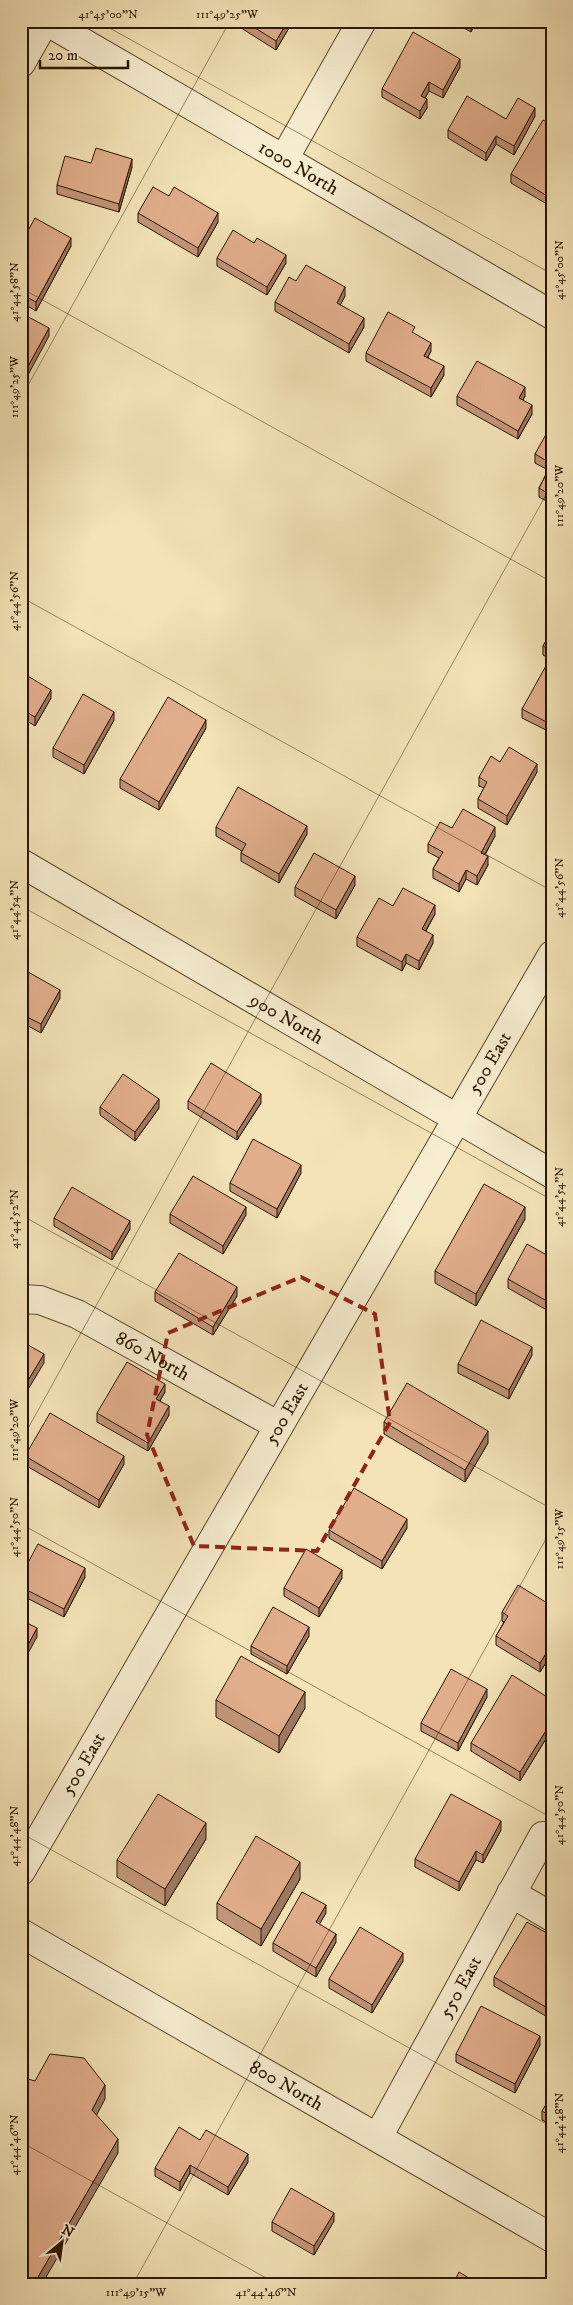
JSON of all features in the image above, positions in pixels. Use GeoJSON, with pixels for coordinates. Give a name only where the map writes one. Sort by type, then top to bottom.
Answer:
{"type":"FeatureCollection","features":[{"type":"Feature","properties":{"kind":"street"},"geometry":{"type":"LineString","coordinates":[[21,63],[45,21]]}},
{"type":"Feature","properties":{"kind":"street","name":"1000 North"},"geometry":{"type":"LineString","coordinates":[[45,21],[552,315]]}},
{"type":"Feature","properties":{"kind":"street"},"geometry":{"type":"LineString","coordinates":[[284,159],[362,21]]}},
{"type":"Feature","properties":{"kind":"street","name":"900 North"},"geometry":{"type":"LineString","coordinates":[[21,864],[552,1174]]}},
{"type":"Feature","properties":{"kind":"street","name":"500 East"},"geometry":{"type":"LineString","coordinates":[[21,1871],[552,955]]}},
{"type":"Feature","properties":{"kind":"street","name":"860 North"},"geometry":{"type":"LineString","coordinates":[[21,1299],[40,1300],[77,1314],[279,1426]]}},
{"type":"Feature","properties":{"kind":"street","name":"550 East"},"geometry":{"type":"LineString","coordinates":[[378,2138],[543,1836]]}},
{"type":"Feature","properties":{"kind":"street"},"geometry":{"type":"LineString","coordinates":[[511,1894],[552,1918]]}},
{"type":"Feature","properties":{"kind":"street","name":"800 North"},"geometry":{"type":"LineString","coordinates":[[21,1933],[552,2238]]}},
{"type":"Feature","properties":{"kind":"highlighted area"},"geometry":{"type":"Polygon","coordinates":[[[301,1277],[375,1314],[390,1422],[317,1551],[194,1546],[147,1435],[168,1333],[301,1277]]]}},
{"type":"Feature","properties":{"kind":"building"},"geometry":{"type":"Polygon","coordinates":[[[244,21],[288,21],[276,41],[244,21]]]}},
{"type":"Feature","properties":{"kind":"building"},"geometry":{"type":"Polygon","coordinates":[[[413,32],[460,59],[443,90],[429,82],[421,96],[427,99],[420,111],[382,89],[413,32]]]}},
{"type":"Feature","properties":{"kind":"building"},"geometry":{"type":"Polygon","coordinates":[[[467,96],[506,119],[518,98],[535,108],[514,146],[496,136],[486,153],[448,130],[467,96]]]}},
{"type":"Feature","properties":{"kind":"building"},"geometry":{"type":"Polygon","coordinates":[[[543,120],[552,125],[552,199],[511,174],[543,120]]]}},
{"type":"Feature","properties":{"kind":"building"},"geometry":{"type":"Polygon","coordinates":[[[96,148],[132,159],[119,204],[57,185],[65,156],[91,163],[96,148]]]}},
{"type":"Feature","properties":{"kind":"building"},"geometry":{"type":"Polygon","coordinates":[[[153,187],[169,196],[174,187],[218,213],[198,248],[138,213],[153,187]]]}},
{"type":"Feature","properties":{"kind":"building"},"geometry":{"type":"Polygon","coordinates":[[[35,218],[71,238],[36,302],[21,294],[21,243],[35,218]]]}},
{"type":"Feature","properties":{"kind":"building"},"geometry":{"type":"Polygon","coordinates":[[[233,230],[254,243],[257,238],[286,255],[267,287],[217,258],[233,230]]]}},
{"type":"Feature","properties":{"kind":"building"},"geometry":{"type":"Polygon","coordinates":[[[306,265],[345,287],[337,303],[364,318],[349,344],[275,302],[289,277],[296,281],[306,265]]]}},
{"type":"Feature","properties":{"kind":"building"},"geometry":{"type":"Polygon","coordinates":[[[388,312],[415,327],[412,332],[431,343],[424,356],[444,366],[431,388],[366,353],[388,312]]]}},
{"type":"Feature","properties":{"kind":"building"},"geometry":{"type":"Polygon","coordinates":[[[21,313],[49,328],[21,379],[21,313]]]}},
{"type":"Feature","properties":{"kind":"building"},"geometry":{"type":"Polygon","coordinates":[[[477,361],[525,387],[519,398],[532,405],[518,431],[457,396],[477,361]]]}},
{"type":"Feature","properties":{"kind":"building"},"geometry":{"type":"Polygon","coordinates":[[[549,429],[552,430],[552,464],[535,454],[549,429]]]}},
{"type":"Feature","properties":{"kind":"building"},"geometry":{"type":"Polygon","coordinates":[[[552,464],[552,496],[539,488],[552,464]]]}},
{"type":"Feature","properties":{"kind":"building"},"geometry":{"type":"Polygon","coordinates":[[[552,604],[552,618],[546,614],[552,604]]]}},
{"type":"Feature","properties":{"kind":"building"},"geometry":{"type":"Polygon","coordinates":[[[552,630],[552,651],[543,646],[552,630]]]}},
{"type":"Feature","properties":{"kind":"building"},"geometry":{"type":"Polygon","coordinates":[[[547,664],[552,667],[552,725],[522,709],[547,664]]]}},
{"type":"Feature","properties":{"kind":"building"},"geometry":{"type":"Polygon","coordinates":[[[21,672],[51,690],[35,717],[21,709],[21,672]]]}},
{"type":"Feature","properties":{"kind":"building"},"geometry":{"type":"Polygon","coordinates":[[[83,694],[114,712],[84,765],[53,748],[83,694]]]}},
{"type":"Feature","properties":{"kind":"building"},"geometry":{"type":"Polygon","coordinates":[[[168,697],[206,720],[159,802],[120,779],[168,697]]]}},
{"type":"Feature","properties":{"kind":"building"},"geometry":{"type":"Polygon","coordinates":[[[509,747],[537,764],[507,816],[478,799],[487,782],[479,777],[491,756],[500,762],[509,747]]]}},
{"type":"Feature","properties":{"kind":"building"},"geometry":{"type":"Polygon","coordinates":[[[238,787],[307,826],[279,874],[241,853],[246,844],[216,827],[238,787]]]}},
{"type":"Feature","properties":{"kind":"building"},"geometry":{"type":"Polygon","coordinates":[[[463,809],[495,827],[481,853],[488,856],[477,876],[466,870],[459,884],[433,869],[443,852],[428,844],[440,822],[452,828],[463,809]]]}},
{"type":"Feature","properties":{"kind":"building"},"geometry":{"type":"Polygon","coordinates":[[[314,853],[355,876],[336,910],[295,887],[314,853]]]}},
{"type":"Feature","properties":{"kind":"building"},"geometry":{"type":"Polygon","coordinates":[[[403,888],[435,905],[422,929],[433,935],[419,961],[406,954],[402,962],[357,937],[379,898],[393,906],[403,888]]]}},
{"type":"Feature","properties":{"kind":"building"},"geometry":{"type":"Polygon","coordinates":[[[21,968],[60,990],[41,1024],[21,1014],[21,968]]]}},
{"type":"Feature","properties":{"kind":"building"},"geometry":{"type":"Polygon","coordinates":[[[211,1063],[261,1094],[237,1132],[188,1101],[211,1063]]]}},
{"type":"Feature","properties":{"kind":"building"},"geometry":{"type":"Polygon","coordinates":[[[123,1074],[159,1099],[135,1132],[100,1107],[123,1074]]]}},
{"type":"Feature","properties":{"kind":"building"},"geometry":{"type":"Polygon","coordinates":[[[253,1139],[301,1165],[277,1209],[230,1183],[253,1139]]]}},
{"type":"Feature","properties":{"kind":"building"},"geometry":{"type":"Polygon","coordinates":[[[193,1176],[246,1207],[223,1246],[170,1214],[193,1176]]]}},
{"type":"Feature","properties":{"kind":"building"},"geometry":{"type":"Polygon","coordinates":[[[484,1184],[525,1207],[476,1294],[435,1271],[484,1184]]]}},
{"type":"Feature","properties":{"kind":"building"},"geometry":{"type":"Polygon","coordinates":[[[72,1187],[130,1221],[112,1252],[54,1218],[72,1187]]]}},
{"type":"Feature","properties":{"kind":"building"},"geometry":{"type":"Polygon","coordinates":[[[527,1244],[552,1258],[552,1304],[508,1279],[527,1244]]]}},
{"type":"Feature","properties":{"kind":"building"},"geometry":{"type":"Polygon","coordinates":[[[179,1253],[237,1287],[213,1327],[155,1292],[179,1253]]]}},
{"type":"Feature","properties":{"kind":"building"},"geometry":{"type":"Polygon","coordinates":[[[481,1320],[532,1347],[509,1390],[458,1364],[481,1320]]]}},
{"type":"Feature","properties":{"kind":"building"},"geometry":{"type":"Polygon","coordinates":[[[21,1341],[44,1354],[21,1392],[21,1341]]]}},
{"type":"Feature","properties":{"kind":"building"},"geometry":{"type":"Polygon","coordinates":[[[127,1362],[165,1384],[156,1399],[169,1406],[148,1443],[97,1413],[127,1362]]]}},
{"type":"Feature","properties":{"kind":"building"},"geometry":{"type":"Polygon","coordinates":[[[407,1383],[488,1431],[465,1470],[384,1422],[407,1383]]]}},
{"type":"Feature","properties":{"kind":"building"},"geometry":{"type":"Polygon","coordinates":[[[50,1413],[124,1456],[99,1500],[25,1456],[50,1413]]]}},
{"type":"Feature","properties":{"kind":"building"},"geometry":{"type":"Polygon","coordinates":[[[354,1488],[407,1519],[382,1561],[329,1530],[354,1488]]]}},
{"type":"Feature","properties":{"kind":"building"},"geometry":{"type":"Polygon","coordinates":[[[38,1544],[85,1568],[64,1609],[21,1587],[21,1576],[38,1544]]]}},
{"type":"Feature","properties":{"kind":"building"},"geometry":{"type":"Polygon","coordinates":[[[306,1549],[342,1570],[319,1608],[284,1588],[306,1549]]]}},
{"type":"Feature","properties":{"kind":"building"},"geometry":{"type":"Polygon","coordinates":[[[518,1585],[552,1606],[552,1644],[540,1663],[496,1636],[508,1616],[502,1612],[518,1585]]]}},
{"type":"Feature","properties":{"kind":"building"},"geometry":{"type":"Polygon","coordinates":[[[273,1607],[309,1627],[287,1666],[251,1646],[273,1607]]]}},
{"type":"Feature","properties":{"kind":"building"},"geometry":{"type":"Polygon","coordinates":[[[21,1620],[37,1628],[21,1658],[21,1620]]]}},
{"type":"Feature","properties":{"kind":"building"},"geometry":{"type":"Polygon","coordinates":[[[241,1656],[305,1692],[279,1736],[216,1700],[241,1656]]]}},
{"type":"Feature","properties":{"kind":"building"},"geometry":{"type":"Polygon","coordinates":[[[451,1669],[487,1689],[458,1743],[421,1723],[451,1669]]]}},
{"type":"Feature","properties":{"kind":"building"},"geometry":{"type":"Polygon","coordinates":[[[512,1675],[552,1700],[552,1721],[520,1772],[471,1743],[512,1675]]]}},
{"type":"Feature","properties":{"kind":"building"},"geometry":{"type":"Polygon","coordinates":[[[158,1794],[206,1823],[165,1889],[117,1860],[158,1794]]]}},
{"type":"Feature","properties":{"kind":"building"},"geometry":{"type":"Polygon","coordinates":[[[451,1794],[501,1821],[483,1855],[476,1851],[459,1882],[415,1859],[451,1794]]]}},
{"type":"Feature","properties":{"kind":"building"},"geometry":{"type":"Polygon","coordinates":[[[256,1836],[300,1862],[261,1929],[217,1903],[256,1836]]]}},
{"type":"Feature","properties":{"kind":"building"},"geometry":{"type":"Polygon","coordinates":[[[302,1892],[326,1905],[316,1922],[336,1934],[316,1968],[273,1943],[302,1892]]]}},
{"type":"Feature","properties":{"kind":"building"},"geometry":{"type":"Polygon","coordinates":[[[527,1922],[552,1936],[552,1950],[549,1955],[552,1957],[551,2010],[494,1977],[527,1922]]]}},
{"type":"Feature","properties":{"kind":"building"},"geometry":{"type":"Polygon","coordinates":[[[360,1927],[403,1953],[372,2005],[329,1979],[360,1927]]]}},
{"type":"Feature","properties":{"kind":"building"},"geometry":{"type":"Polygon","coordinates":[[[481,2006],[540,2036],[515,2084],[456,2054],[481,2006]]]}},
{"type":"Feature","properties":{"kind":"building"},"geometry":{"type":"Polygon","coordinates":[[[50,2054],[84,2058],[105,2085],[92,2110],[118,2139],[34,2284],[21,2284],[21,2077],[35,2081],[50,2054]]]}},
{"type":"Feature","properties":{"kind":"building"},"geometry":{"type":"Polygon","coordinates":[[[552,2095],[552,2117],[542,2111],[552,2095]]]}},
{"type":"Feature","properties":{"kind":"building"},"geometry":{"type":"Polygon","coordinates":[[[179,2127],[200,2140],[206,2130],[248,2154],[228,2187],[190,2165],[180,2182],[155,2168],[179,2127]]]}},
{"type":"Feature","properties":{"kind":"building"},"geometry":{"type":"Polygon","coordinates":[[[291,2188],[334,2213],[314,2246],[272,2222],[291,2188]]]}},
{"type":"Feature","properties":{"kind":"building"},"geometry":{"type":"Polygon","coordinates":[[[459,2272],[479,2284],[453,2284],[459,2272]]]}}]}
